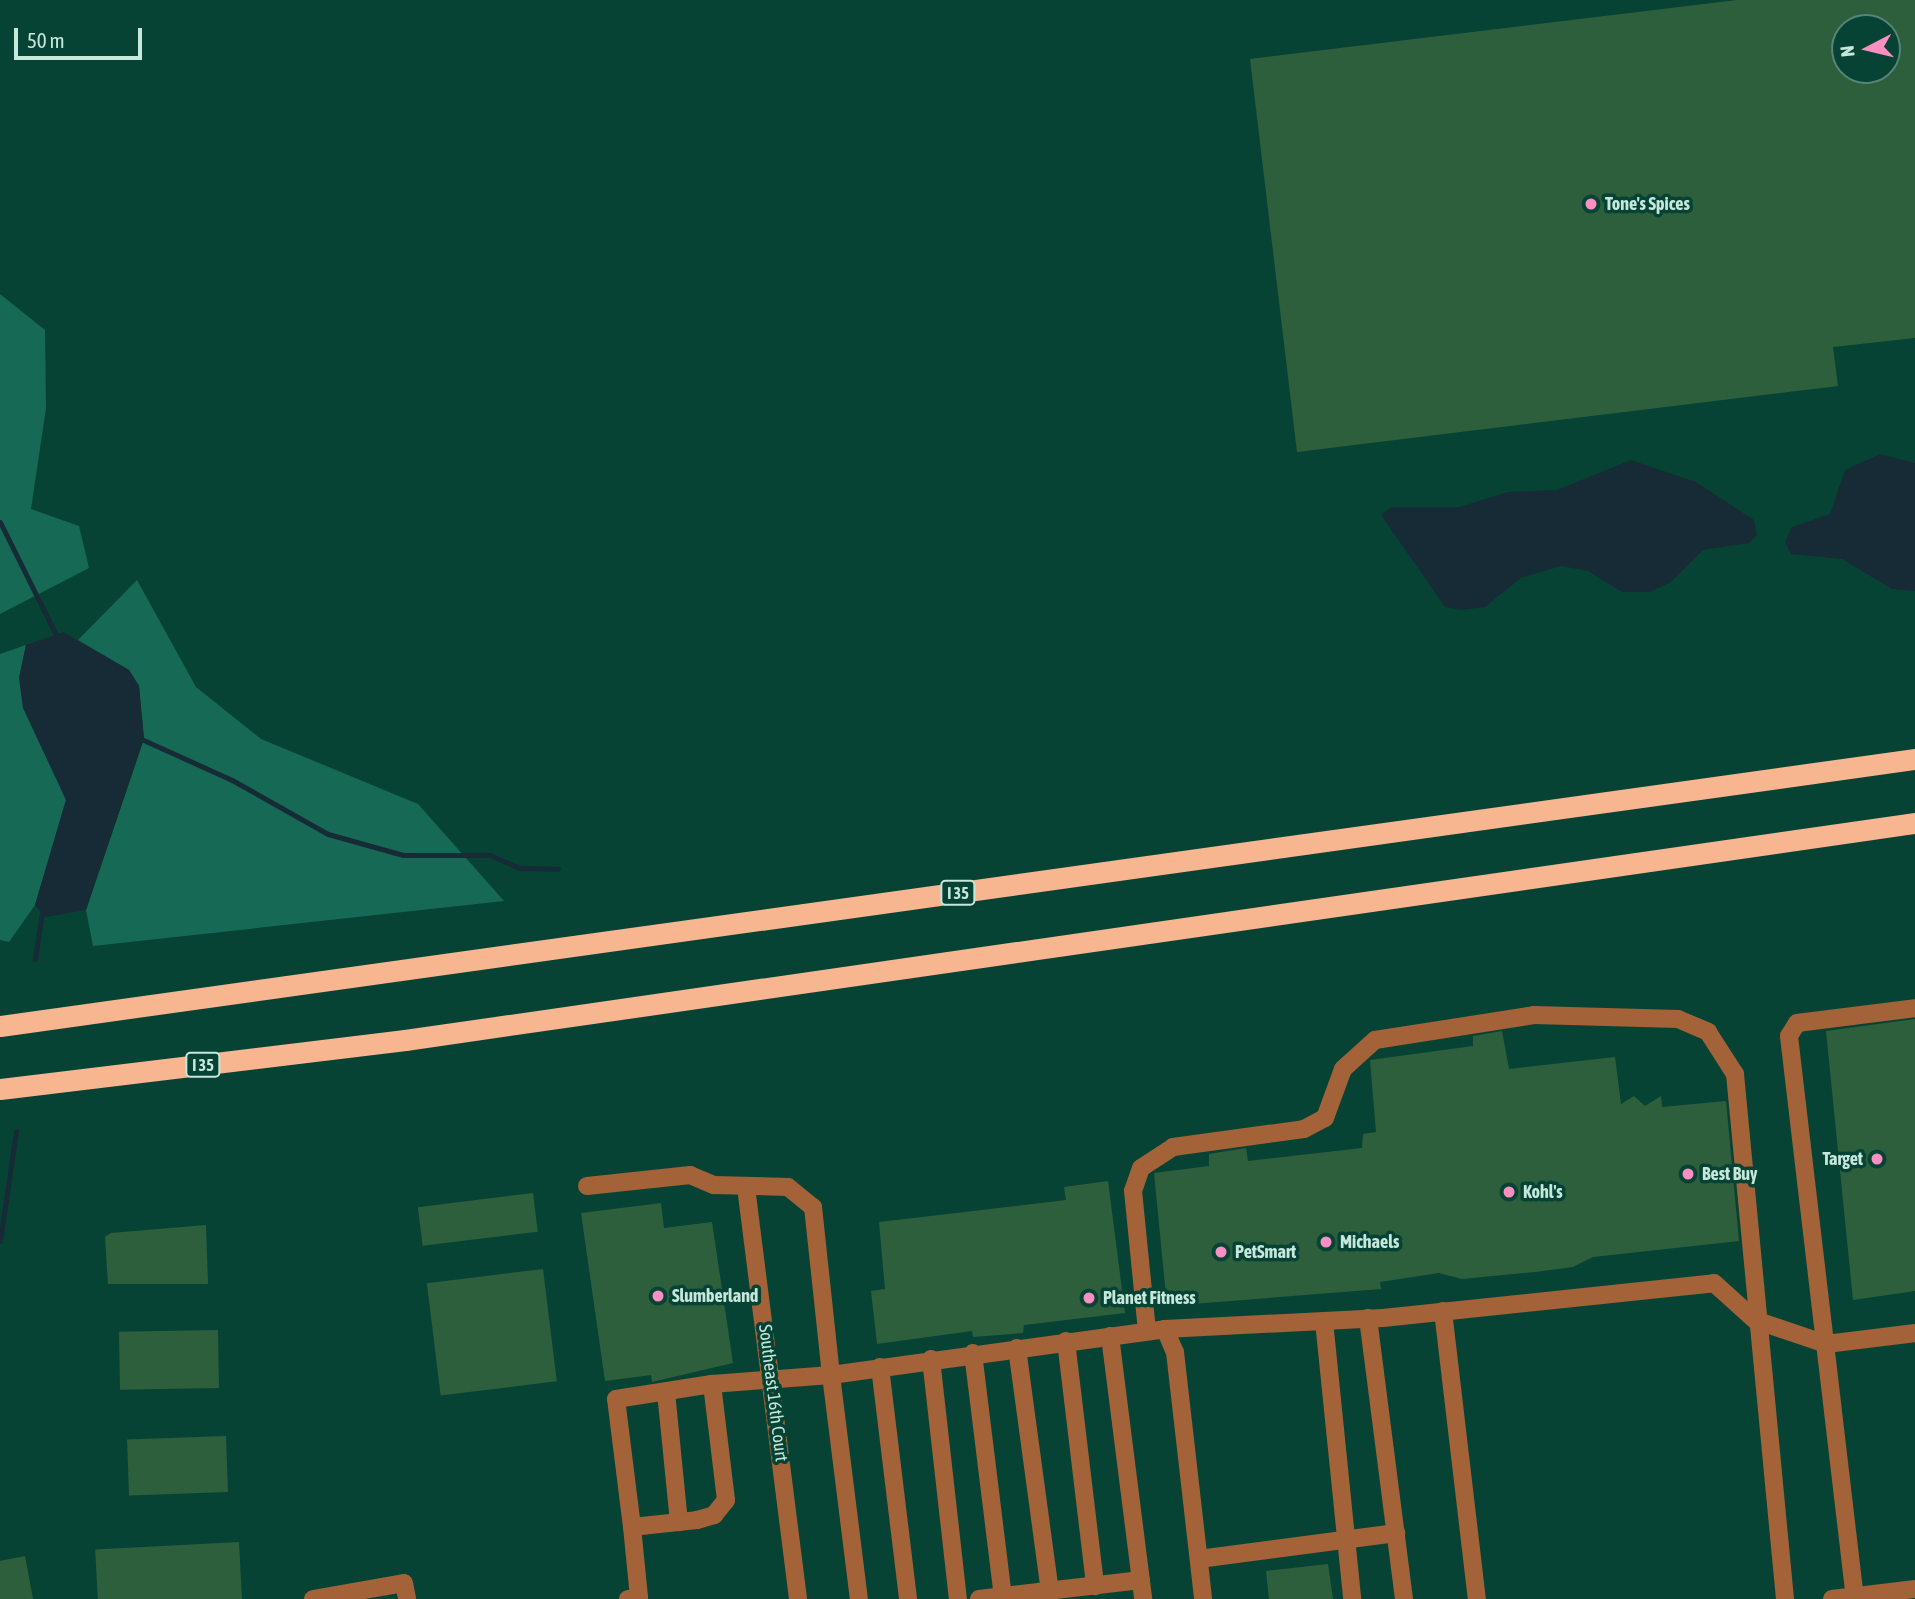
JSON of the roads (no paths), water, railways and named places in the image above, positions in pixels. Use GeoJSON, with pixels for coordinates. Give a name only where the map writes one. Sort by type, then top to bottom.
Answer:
{"type":"FeatureCollection","features":[{"type":"Feature","properties":{"kind":"highway","name":"I 35"},"geometry":{"type":"LineString","coordinates":[[0,1027],[1915,760]]}},
{"type":"Feature","properties":{"kind":"highway","name":"I 35"},"geometry":{"type":"LineString","coordinates":[[0,1088],[708,998],[1915,823]]}},
{"type":"Feature","properties":{"kind":"street"},"geometry":{"type":"LineString","coordinates":[[1855,1598],[1789,1036],[1797,1023],[1915,1008]]}},
{"type":"Feature","properties":{"kind":"street"},"geometry":{"type":"LineString","coordinates":[[1203,1599],[1175,1352],[1156,1330],[1133,1191],[1152,1160],[1173,1147],[1315,1123],[1333,1108],[1355,1052],[1375,1040],[1534,1015],[1678,1019],[1708,1032],[1727,1056],[1751,1198],[1755,1320],[1785,1599]]}},
{"type":"Feature","properties":{"kind":"street"},"geometry":{"type":"LineString","coordinates":[[587,1186],[690,1175],[714,1185],[788,1187],[813,1207],[859,1599]]}},
{"type":"Feature","properties":{"kind":"street","name":"Southeast 16th Court"},"geometry":{"type":"LineString","coordinates":[[746,1187],[797,1599]]}},
{"type":"Feature","properties":{"kind":"street"},"geometry":{"type":"LineString","coordinates":[[628,1599],[639,1597],[616,1399],[771,1376],[831,1375],[973,1353],[1156,1330],[1368,1318],[1714,1283],[1755,1320],[1826,1344],[1915,1333]]}},
{"type":"Feature","properties":{"kind":"street"},"geometry":{"type":"LineString","coordinates":[[1443,1311],[1477,1599]]}},
{"type":"Feature","properties":{"kind":"street"},"geometry":{"type":"LineString","coordinates":[[1368,1318],[1404,1599]]}},
{"type":"Feature","properties":{"kind":"street"},"geometry":{"type":"LineString","coordinates":[[1324,1321],[1352,1599]]}},
{"type":"Feature","properties":{"kind":"street"},"geometry":{"type":"LineString","coordinates":[[1110,1336],[1143,1599]]}},
{"type":"Feature","properties":{"kind":"street"},"geometry":{"type":"LineString","coordinates":[[1066,1341],[1095,1586]]}},
{"type":"Feature","properties":{"kind":"street"},"geometry":{"type":"LineString","coordinates":[[1017,1348],[1050,1591]]}},
{"type":"Feature","properties":{"kind":"street"},"geometry":{"type":"LineString","coordinates":[[973,1353],[1003,1596]]}},
{"type":"Feature","properties":{"kind":"street"},"geometry":{"type":"LineString","coordinates":[[932,1359],[958,1599]]}},
{"type":"Feature","properties":{"kind":"street"},"geometry":{"type":"LineString","coordinates":[[880,1367],[908,1599]]}},
{"type":"Feature","properties":{"kind":"street"},"geometry":{"type":"LineString","coordinates":[[632,1527],[714,1516],[726,1500],[712,1384]]}},
{"type":"Feature","properties":{"kind":"street"},"geometry":{"type":"LineString","coordinates":[[666,1392],[679,1522]]}},
{"type":"Feature","properties":{"kind":"street"},"geometry":{"type":"LineString","coordinates":[[1199,1559],[1396,1533]]}},
{"type":"Feature","properties":{"kind":"street"},"geometry":{"type":"LineString","coordinates":[[979,1599],[1141,1580]]}},
{"type":"Feature","properties":{"kind":"street"},"geometry":{"type":"LineString","coordinates":[[313,1599],[404,1583],[407,1599]]}},
{"type":"Feature","properties":{"kind":"street"},"geometry":{"type":"LineString","coordinates":[[1832,1599],[1915,1589]]}},
{"type":"Feature","properties":{"kind":"water"},"geometry":{"type":"Polygon","coordinates":[[[1880,454],[1915,463],[1915,591],[1892,589],[1842,559],[1791,554],[1785,542],[1792,527],[1830,514],[1845,470],[1880,454]]]}},
{"type":"Feature","properties":{"kind":"water"},"geometry":{"type":"Polygon","coordinates":[[[1631,460],[1696,482],[1754,520],[1757,535],[1749,543],[1703,550],[1671,582],[1650,592],[1622,592],[1588,571],[1561,566],[1521,578],[1485,607],[1461,610],[1445,607],[1381,515],[1391,507],[1459,507],[1508,492],[1557,490],[1631,460]]]}},
{"type":"Feature","properties":{"kind":"water"},"geometry":{"type":"Polygon","coordinates":[[[63,632],[129,670],[139,686],[144,739],[86,910],[45,917],[35,905],[66,800],[23,708],[19,678],[26,645],[63,632]]]}},
{"type":"Feature","properties":{"kind":"waterway"},"geometry":{"type":"LineString","coordinates":[[0,522],[58,639]]}},
{"type":"Feature","properties":{"kind":"waterway"},"geometry":{"type":"LineString","coordinates":[[139,738],[232,780],[328,834],[403,855],[490,855],[519,868],[558,869]]}},
{"type":"Feature","properties":{"kind":"waterway"},"geometry":{"type":"LineString","coordinates":[[35,959],[43,907]]}},
{"type":"Feature","properties":{"kind":"waterway"},"geometry":{"type":"LineString","coordinates":[[0,1241],[16,1131]]}},
{"type":"Feature","properties":{"kind":"place","name":"Tone's Spices"},"geometry":{"type":"Point","coordinates":[1591,204]}},
{"type":"Feature","properties":{"kind":"place","name":"Target"},"geometry":{"type":"Point","coordinates":[1877,1159]}},
{"type":"Feature","properties":{"kind":"place","name":"Best Buy"},"geometry":{"type":"Point","coordinates":[1688,1174]}},
{"type":"Feature","properties":{"kind":"place","name":"Kohl's"},"geometry":{"type":"Point","coordinates":[1509,1192]}},
{"type":"Feature","properties":{"kind":"place","name":"Michaels"},"geometry":{"type":"Point","coordinates":[1326,1242]}},
{"type":"Feature","properties":{"kind":"place","name":"PetSmart"},"geometry":{"type":"Point","coordinates":[1221,1252]}},
{"type":"Feature","properties":{"kind":"place","name":"Slumberland"},"geometry":{"type":"Point","coordinates":[658,1296]}},
{"type":"Feature","properties":{"kind":"place","name":"Planet Fitness"},"geometry":{"type":"Point","coordinates":[1089,1298]}}]}
